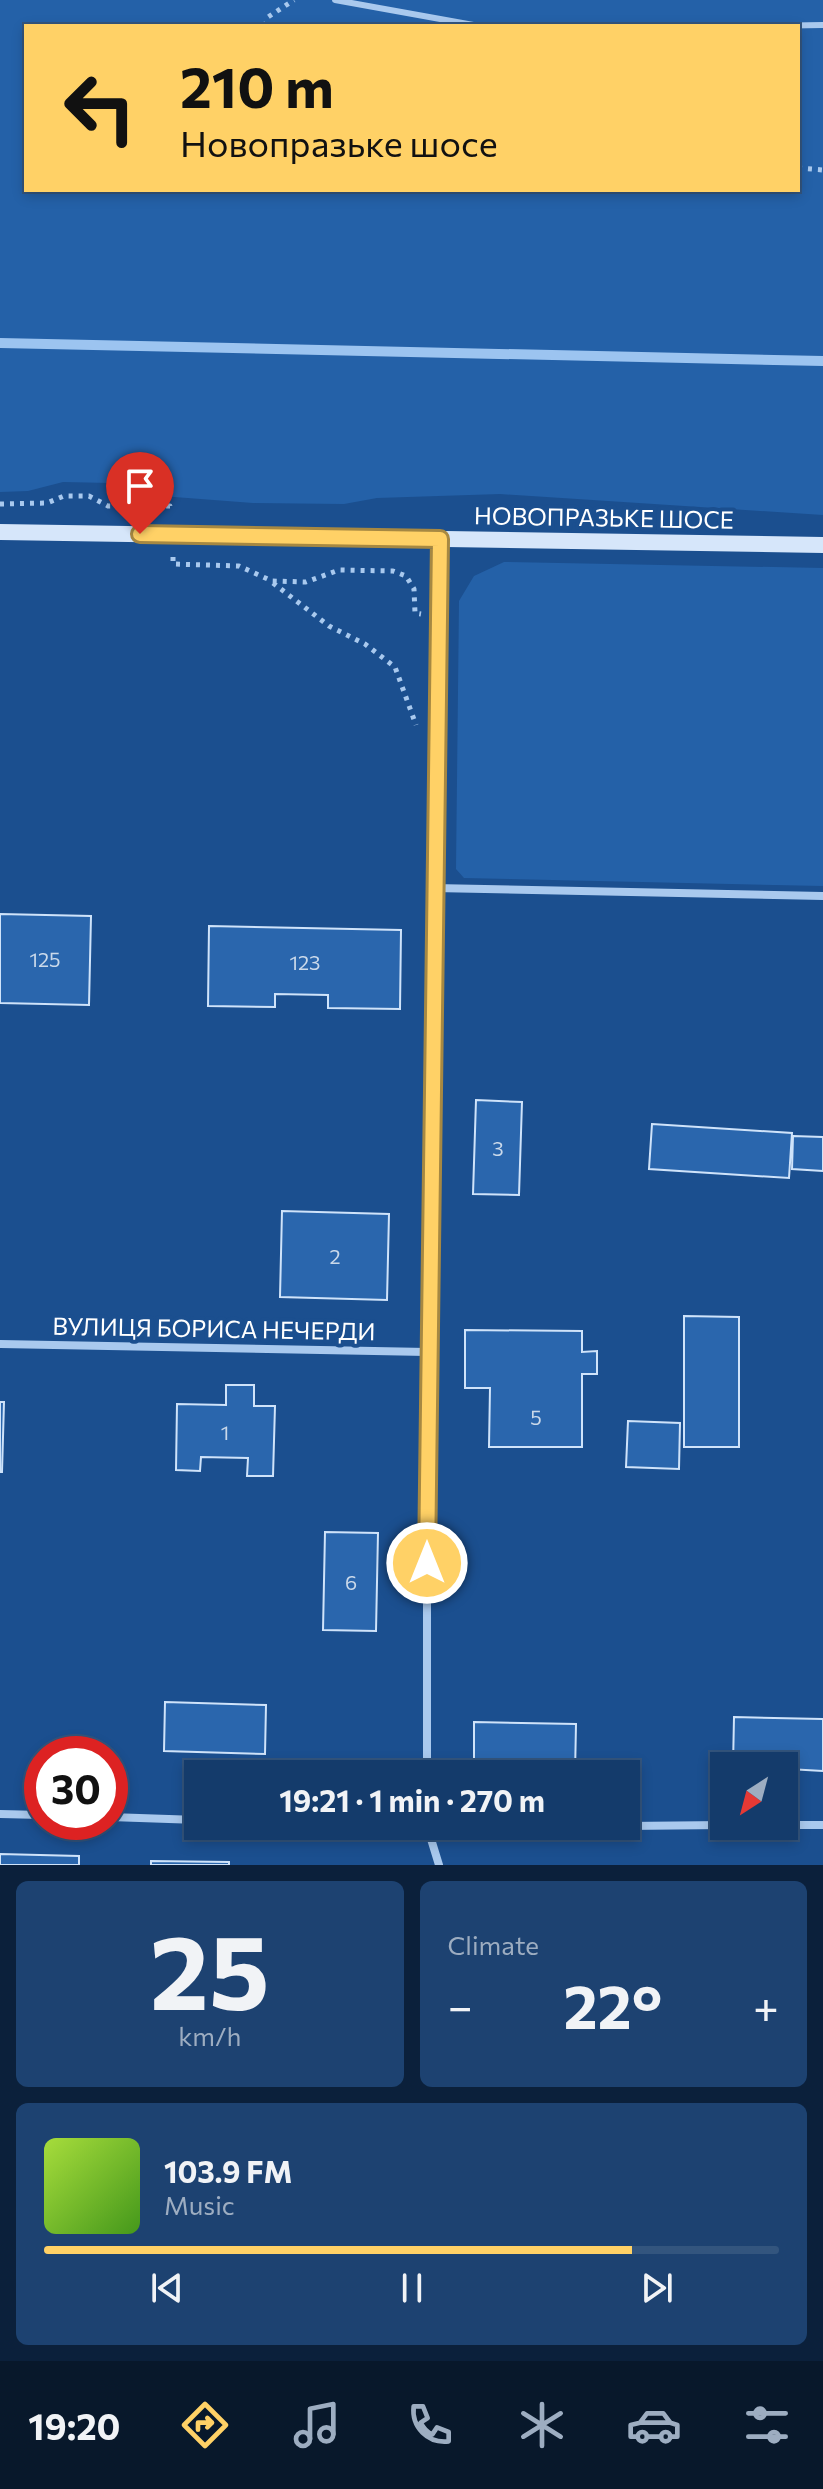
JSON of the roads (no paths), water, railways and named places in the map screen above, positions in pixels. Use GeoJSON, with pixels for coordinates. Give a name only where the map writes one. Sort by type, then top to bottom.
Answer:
{"type":"FeatureCollection","features":[{"type":"Feature","properties":{"kind":"main road","name":"НОВОПРАЗЬКЕ ШОСЕ"},"geometry":{"type":"LineString","coordinates":[[0,532],[823,545]]}},
{"type":"Feature","properties":{"kind":"street"},"geometry":{"type":"LineString","coordinates":[[427,1760],[427,1352],[440,539]]}},
{"type":"Feature","properties":{"kind":"street"},"geometry":{"type":"LineString","coordinates":[[434,888],[823,896]]}},
{"type":"Feature","properties":{"kind":"street","name":"ВУЛИЦЯ БОРИСА НЕЧЕРДИ"},"geometry":{"type":"LineString","coordinates":[[0,1344],[427,1352]]}},
{"type":"Feature","properties":{"kind":"street"},"geometry":{"type":"LineString","coordinates":[[0,1814],[24,1815]]}},
{"type":"Feature","properties":{"kind":"street"},"geometry":{"type":"LineString","coordinates":[[128,1818],[184,1820]]}},
{"type":"Feature","properties":{"kind":"street"},"geometry":{"type":"LineString","coordinates":[[640,1826],[710,1825]]}},
{"type":"Feature","properties":{"kind":"street"},"geometry":{"type":"LineString","coordinates":[[798,1825],[823,1825]]}},
{"type":"Feature","properties":{"kind":"street"},"geometry":{"type":"LineString","coordinates":[[430,1840],[439,1865]]}},
{"type":"Feature","properties":{"kind":"lane"},"geometry":{"type":"LineString","coordinates":[[335,0],[468,24]]}},
{"type":"Feature","properties":{"kind":"lane"},"geometry":{"type":"LineString","coordinates":[[800,25],[823,25]]}},
{"type":"Feature","properties":{"kind":"waterway"},"geometry":{"type":"LineString","coordinates":[[0,343],[823,361]]}}]}
